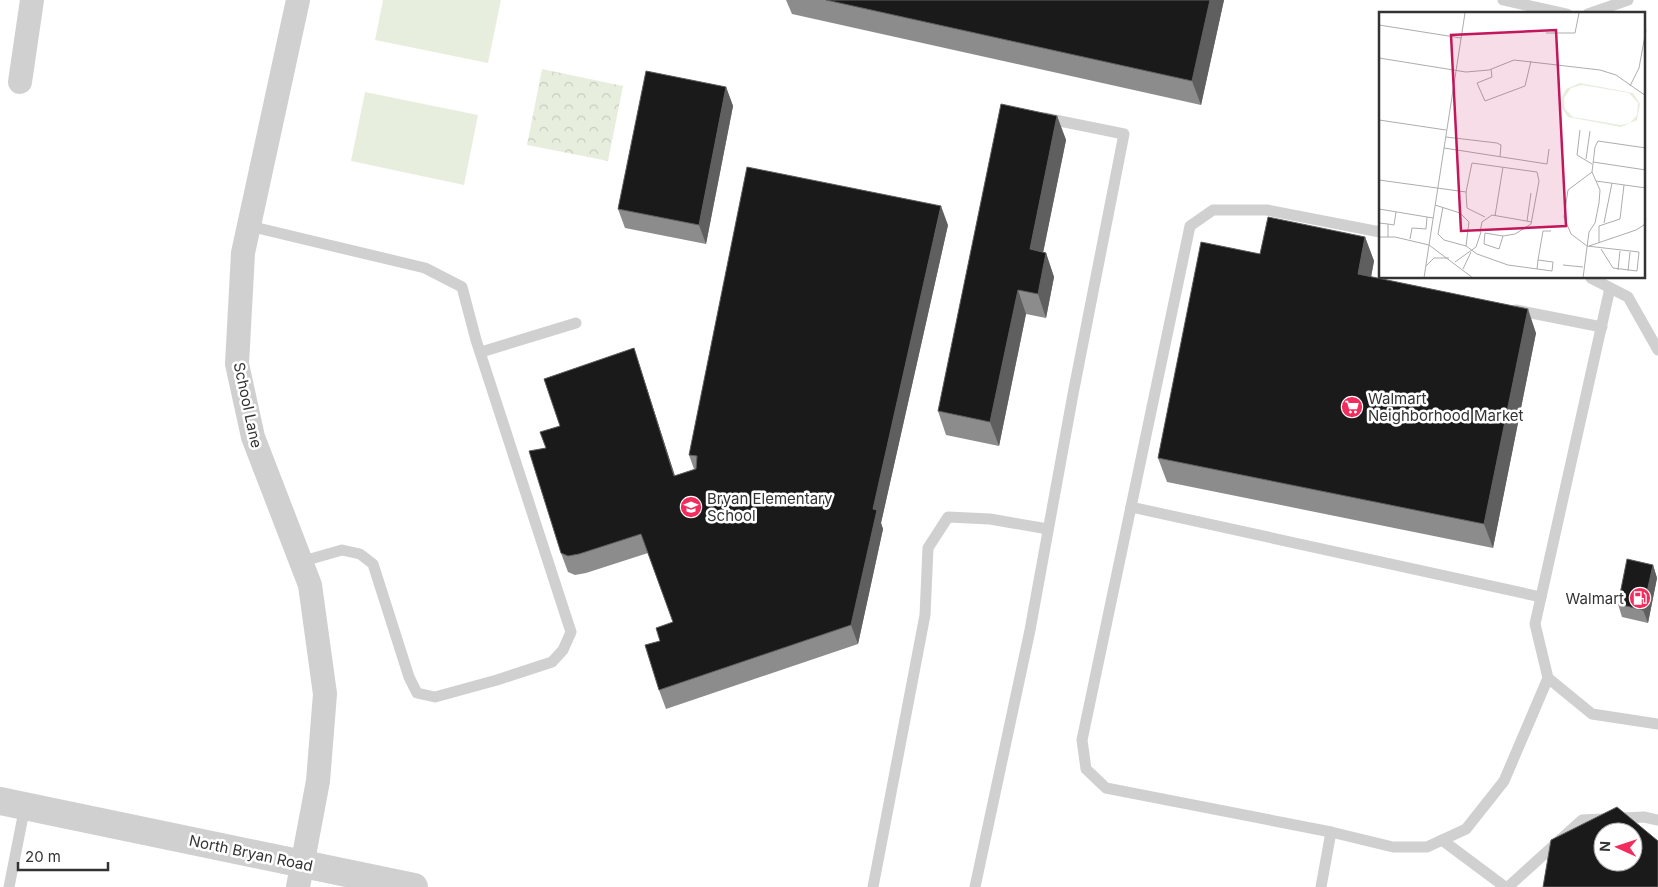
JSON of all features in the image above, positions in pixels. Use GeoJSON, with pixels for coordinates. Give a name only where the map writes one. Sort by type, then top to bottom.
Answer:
{"type":"FeatureCollection","features":[{"type":"Feature","properties":{"kind":"street"},"geometry":{"type":"LineString","coordinates":[[20,82],[32,0]]}},
{"type":"Feature","properties":{"kind":"street","name":"School Lane"},"geometry":{"type":"LineString","coordinates":[[298,0],[243,253],[237,364],[253,437],[310,585],[326,694],[318,781],[301,875]]}},
{"type":"Feature","properties":{"kind":"street","name":"North Bryan Road"},"geometry":{"type":"LineString","coordinates":[[13,804],[301,875],[414,887]]}},
{"type":"Feature","properties":{"kind":"lane"},"geometry":{"type":"LineString","coordinates":[[1502,0],[1558,12]]}},
{"type":"Feature","properties":{"kind":"lane"},"geometry":{"type":"LineString","coordinates":[[1594,12],[1628,0]]}},
{"type":"Feature","properties":{"kind":"lane"},"geometry":{"type":"LineString","coordinates":[[975,887],[1030,630],[1073,394],[1124,134],[1037,117]]}},
{"type":"Feature","properties":{"kind":"lane"},"geometry":{"type":"LineString","coordinates":[[1379,232],[1267,210],[1213,210],[1190,226],[1082,740],[1086,769],[1106,788],[1331,832],[1393,847],[1427,847],[1466,829],[1504,781],[1548,678],[1535,624],[1610,288]]}},
{"type":"Feature","properties":{"kind":"lane"},"geometry":{"type":"LineString","coordinates":[[249,226],[425,268],[462,288],[571,632],[563,650],[552,662],[435,697],[417,693],[409,677],[373,564],[360,554],[342,550],[300,562]]}},
{"type":"Feature","properties":{"kind":"lane"},"geometry":{"type":"LineString","coordinates":[[1593,279],[1628,297],[1658,350]]}},
{"type":"Feature","properties":{"kind":"lane"},"geometry":{"type":"LineString","coordinates":[[1505,308],[1602,327]]}},
{"type":"Feature","properties":{"kind":"lane"},"geometry":{"type":"LineString","coordinates":[[481,352],[576,323]]}},
{"type":"Feature","properties":{"kind":"lane"},"geometry":{"type":"LineString","coordinates":[[1131,507],[1541,596]]}},
{"type":"Feature","properties":{"kind":"lane"},"geometry":{"type":"LineString","coordinates":[[873,887],[925,615],[928,548],[948,517],[990,520],[1048,529]]}},
{"type":"Feature","properties":{"kind":"lane"},"geometry":{"type":"LineString","coordinates":[[1548,678],[1592,714],[1658,724]]}},
{"type":"Feature","properties":{"kind":"lane"},"geometry":{"type":"LineString","coordinates":[[9,887],[13,804]]}},
{"type":"Feature","properties":{"kind":"lane"},"geometry":{"type":"LineString","coordinates":[[1442,840],[1506,887],[1582,820],[1644,817],[1658,820]]}},
{"type":"Feature","properties":{"kind":"lane"},"geometry":{"type":"LineString","coordinates":[[1320,887],[1331,832]]}},
{"type":"Feature","properties":{"kind":"green space"},"geometry":{"type":"Polygon","coordinates":[[[383,0],[501,0],[488,63],[375,40],[383,0]]]}},
{"type":"Feature","properties":{"kind":"green space"},"geometry":{"type":"Polygon","coordinates":[[[542,69],[623,86],[608,161],[527,145],[542,69]]]}},
{"type":"Feature","properties":{"kind":"green space"},"geometry":{"type":"Polygon","coordinates":[[[365,92],[478,115],[464,185],[351,161],[365,92]]]}},
{"type":"Feature","properties":{"kind":"building"},"geometry":{"type":"Polygon","coordinates":[[[826,0],[1210,0],[1192,81],[826,0]]]}},
{"type":"Feature","properties":{"kind":"building"},"geometry":{"type":"Polygon","coordinates":[[[646,71],[726,87],[699,225],[618,209],[646,71]]]}},
{"type":"Feature","properties":{"kind":"building"},"geometry":{"type":"Polygon","coordinates":[[[1001,104],[1057,116],[1030,249],[1046,253],[1038,294],[1018,290],[990,422],[938,411],[1001,104]]]}},
{"type":"Feature","properties":{"kind":"building"},"geometry":{"type":"Polygon","coordinates":[[[747,167],[941,206],[873,509],[877,510],[851,625],[659,690],[645,645],[660,641],[656,628],[673,622],[641,534],[579,554],[568,556],[561,553],[529,451],[546,448],[540,432],[560,426],[544,379],[634,348],[674,476],[696,469],[697,456],[689,455],[747,167]]]}},
{"type":"Feature","properties":{"kind":"building","name":"Walmart Neighborhood Market"},"geometry":{"type":"Polygon","coordinates":[[[1268,217],[1365,237],[1358,274],[1528,309],[1484,524],[1158,458],[1201,242],[1260,254],[1268,217]]]}},
{"type":"Feature","properties":{"kind":"building"},"geometry":{"type":"Polygon","coordinates":[[[1627,559],[1653,565],[1643,610],[1618,604],[1627,559]]]}},
{"type":"Feature","properties":{"kind":"building"},"geometry":{"type":"Polygon","coordinates":[[[1617,807],[1635,822],[1593,822],[1593,872],[1643,872],[1643,829],[1658,841],[1658,887],[1543,887],[1551,840],[1617,807]]]}},
{"type":"Feature","properties":{"kind":"place","name":"Walmart Neighborhood Market"},"geometry":{"type":"Point","coordinates":[1352,407]}},
{"type":"Feature","properties":{"kind":"place","name":"Bryan Elementary School"},"geometry":{"type":"Point","coordinates":[691,507]}},
{"type":"Feature","properties":{"kind":"place","name":"Walmart"},"geometry":{"type":"Point","coordinates":[1640,598]}}]}
